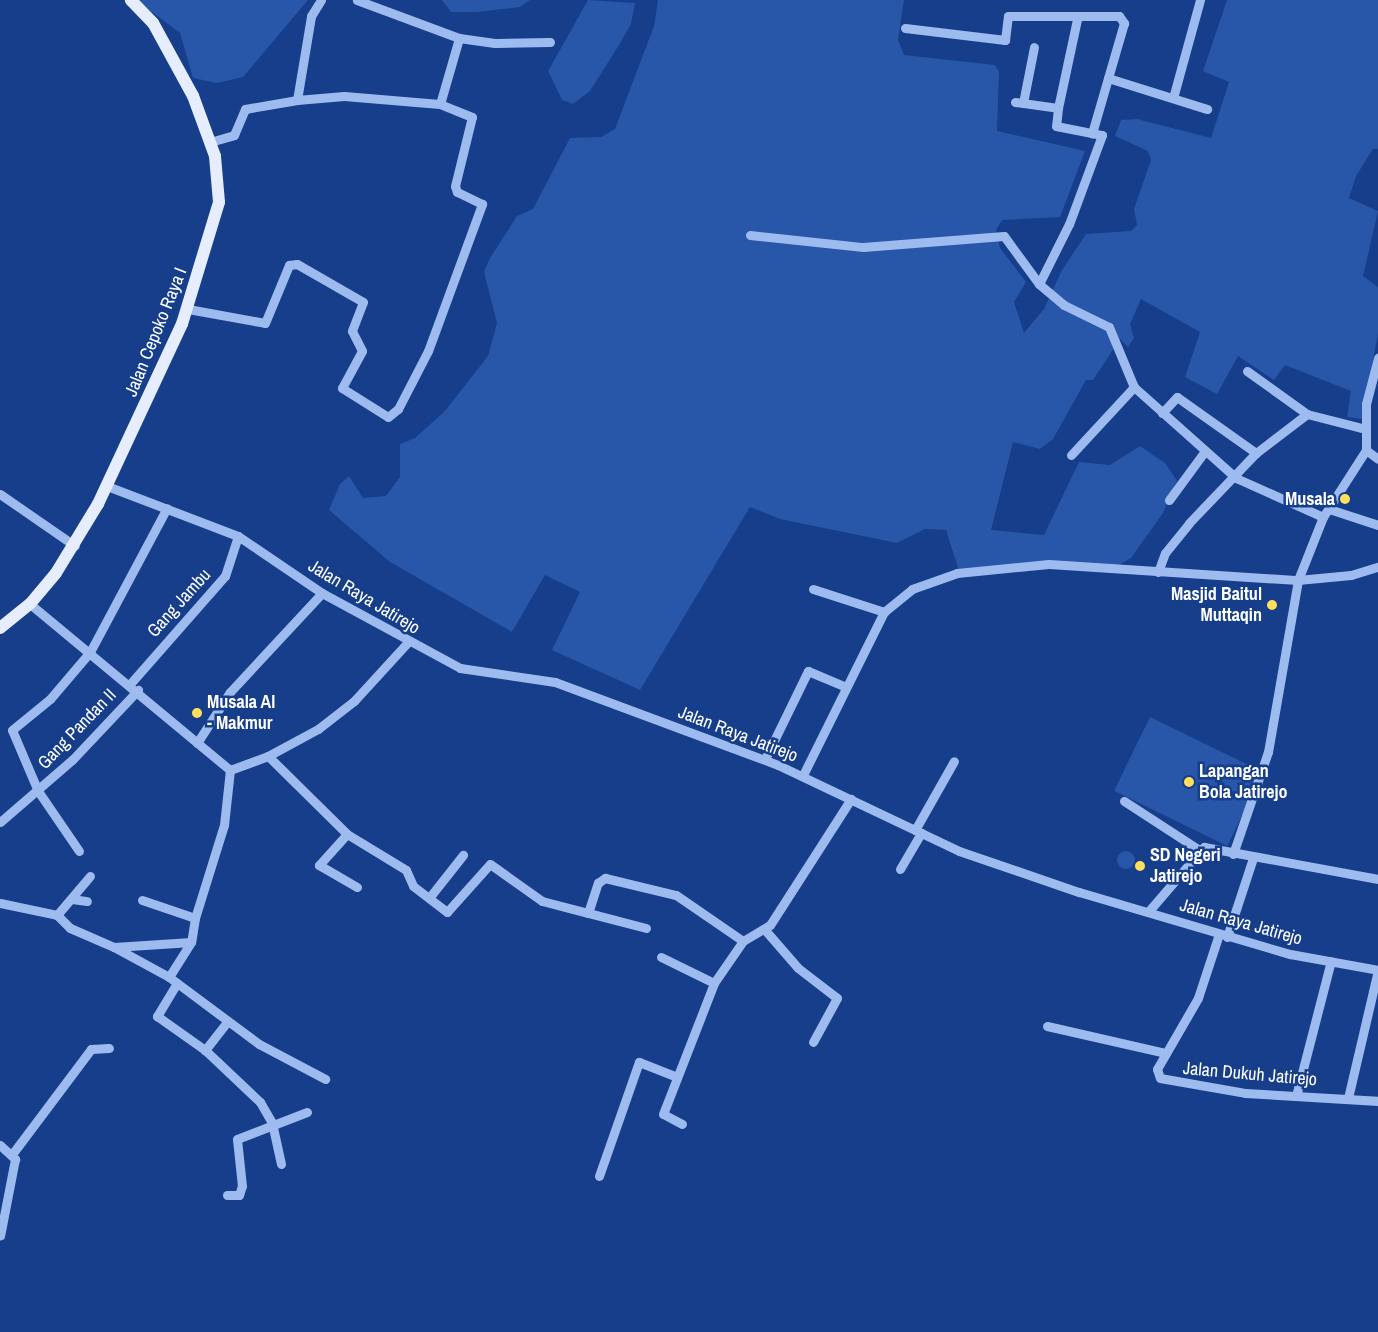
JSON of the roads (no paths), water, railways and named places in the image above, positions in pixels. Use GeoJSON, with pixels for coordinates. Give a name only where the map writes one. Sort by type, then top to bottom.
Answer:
{"type":"FeatureCollection","features":[{"type":"Feature","properties":{"kind":"main road","name":"Jalan Cepoko Raya I"},"geometry":{"type":"LineString","coordinates":[[0,628],[30,604],[75,546],[107,486],[188,309],[219,202],[219,178],[210,142],[175,59],[153,23],[131,0]]}},
{"type":"Feature","properties":{"kind":"street"},"geometry":{"type":"LineString","coordinates":[[297,100],[311,16],[321,0]]}},
{"type":"Feature","properties":{"kind":"street"},"geometry":{"type":"LineString","coordinates":[[357,0],[459,38],[495,43],[550,42]]}},
{"type":"Feature","properties":{"kind":"street"},"geometry":{"type":"LineString","coordinates":[[1173,98],[1200,0]]}},
{"type":"Feature","properties":{"kind":"street"},"geometry":{"type":"LineString","coordinates":[[906,28],[1005,40],[1008,16],[1077,19],[1119,16],[1124,23],[1092,132]]}},
{"type":"Feature","properties":{"kind":"street"},"geometry":{"type":"LineString","coordinates":[[1039,284],[1102,139],[1092,132],[1056,126],[1058,108],[1077,19]]}},
{"type":"Feature","properties":{"kind":"street"},"geometry":{"type":"LineString","coordinates":[[440,104],[459,38]]}},
{"type":"Feature","properties":{"kind":"street"},"geometry":{"type":"LineString","coordinates":[[1034,47],[1019,102],[1058,108]]}},
{"type":"Feature","properties":{"kind":"street"},"geometry":{"type":"LineString","coordinates":[[1108,78],[1208,109]]}},
{"type":"Feature","properties":{"kind":"street"},"geometry":{"type":"LineString","coordinates":[[188,309],[265,323],[289,265],[297,264],[363,302],[352,331],[362,352],[342,386],[392,416],[428,351],[483,209],[481,202],[457,192],[455,186],[472,118],[440,104],[344,96],[297,100],[245,109],[232,137],[210,142]]}},
{"type":"Feature","properties":{"kind":"street"},"geometry":{"type":"LineString","coordinates":[[750,235],[857,247],[1004,236],[1039,284],[1073,311],[1109,327],[1134,387],[1205,451],[1236,478],[1322,517]]}},
{"type":"Feature","properties":{"kind":"street"},"geometry":{"type":"LineString","coordinates":[[1233,854],[1268,752],[1298,580],[1322,517],[1366,450],[1369,385],[1378,358]]}},
{"type":"Feature","properties":{"kind":"street"},"geometry":{"type":"LineString","coordinates":[[1247,371],[1307,414],[1366,429]]}},
{"type":"Feature","properties":{"kind":"street"},"geometry":{"type":"LineString","coordinates":[[1071,455],[1134,387]]}},
{"type":"Feature","properties":{"kind":"street"},"geometry":{"type":"LineString","coordinates":[[1162,413],[1177,397],[1256,453]]}},
{"type":"Feature","properties":{"kind":"street"},"geometry":{"type":"LineString","coordinates":[[1158,572],[1165,553],[1189,523],[1236,478],[1256,453],[1307,414]]}},
{"type":"Feature","properties":{"kind":"street"},"geometry":{"type":"LineString","coordinates":[[1366,450],[1378,459]]}},
{"type":"Feature","properties":{"kind":"street"},"geometry":{"type":"LineString","coordinates":[[1169,500],[1205,451]]}},
{"type":"Feature","properties":{"kind":"street","name":"Jalan Raya Jatirejo"},"geometry":{"type":"LineString","coordinates":[[107,486],[238,536],[322,593],[408,642],[460,668],[555,682],[803,775],[918,832],[1014,871],[1223,935],[1331,961],[1378,970]]}},
{"type":"Feature","properties":{"kind":"street"},"geometry":{"type":"LineString","coordinates":[[0,494],[75,546]]}},
{"type":"Feature","properties":{"kind":"street"},"geometry":{"type":"LineString","coordinates":[[79,851],[38,791],[12,730],[50,699],[90,652],[167,508]]}},
{"type":"Feature","properties":{"kind":"street"},"geometry":{"type":"LineString","coordinates":[[1329,508],[1378,525]]}},
{"type":"Feature","properties":{"kind":"street","name":"Gang Jambu"},"geometry":{"type":"LineString","coordinates":[[130,684],[225,576],[238,536]]}},
{"type":"Feature","properties":{"kind":"street"},"geometry":{"type":"LineString","coordinates":[[803,775],[884,612],[912,590],[957,572],[1048,564],[1298,580],[1351,575],[1378,567]]}},
{"type":"Feature","properties":{"kind":"street"},"geometry":{"type":"LineString","coordinates":[[813,589],[884,612]]}},
{"type":"Feature","properties":{"kind":"street"},"geometry":{"type":"LineString","coordinates":[[197,744],[230,692],[322,593]]}},
{"type":"Feature","properties":{"kind":"street"},"geometry":{"type":"LineString","coordinates":[[30,604],[138,690],[197,744],[230,770]]}},
{"type":"Feature","properties":{"kind":"street"},"geometry":{"type":"LineString","coordinates":[[230,770],[268,756],[336,716],[408,642]]}},
{"type":"Feature","properties":{"kind":"street"},"geometry":{"type":"LineString","coordinates":[[764,760],[808,671],[846,687]]}},
{"type":"Feature","properties":{"kind":"street","name":"Gang Pandan II"},"geometry":{"type":"LineString","coordinates":[[0,822],[38,791],[138,690]]}},
{"type":"Feature","properties":{"kind":"street"},"geometry":{"type":"LineString","coordinates":[[268,756],[309,792],[347,834],[406,870],[413,886],[450,912],[490,864],[542,901],[646,928]]}},
{"type":"Feature","properties":{"kind":"street"},"geometry":{"type":"LineString","coordinates":[[900,869],[954,761]]}},
{"type":"Feature","properties":{"kind":"street"},"geometry":{"type":"LineString","coordinates":[[169,977],[191,942],[195,918],[224,825],[230,770]]}},
{"type":"Feature","properties":{"kind":"street"},"geometry":{"type":"LineString","coordinates":[[682,1124],[663,1114],[714,983],[743,941],[765,930],[804,878],[851,799]]}},
{"type":"Feature","properties":{"kind":"street"},"geometry":{"type":"LineString","coordinates":[[1124,801],[1198,849],[1378,879]]}},
{"type":"Feature","properties":{"kind":"street"},"geometry":{"type":"LineString","coordinates":[[347,834],[319,865],[357,887]]}},
{"type":"Feature","properties":{"kind":"street"},"geometry":{"type":"LineString","coordinates":[[1148,912],[1198,849]]}},
{"type":"Feature","properties":{"kind":"street"},"geometry":{"type":"LineString","coordinates":[[429,898],[463,855]]}},
{"type":"Feature","properties":{"kind":"street","name":"Jalan Dukuh Jatirejo"},"geometry":{"type":"LineString","coordinates":[[1253,858],[1198,998],[1157,1069],[1160,1078],[1170,1083],[1296,1096],[1378,1101]]}},
{"type":"Feature","properties":{"kind":"street"},"geometry":{"type":"LineString","coordinates":[[57,915],[90,876]]}},
{"type":"Feature","properties":{"kind":"street"},"geometry":{"type":"LineString","coordinates":[[588,913],[598,883],[605,878],[676,895],[743,941]]}},
{"type":"Feature","properties":{"kind":"street"},"geometry":{"type":"LineString","coordinates":[[72,899],[87,901]]}},
{"type":"Feature","properties":{"kind":"street"},"geometry":{"type":"LineString","coordinates":[[142,900],[195,918]]}},
{"type":"Feature","properties":{"kind":"street"},"geometry":{"type":"LineString","coordinates":[[0,903],[57,915],[70,928],[114,947],[169,977],[227,1022],[325,1080]]}},
{"type":"Feature","properties":{"kind":"street"},"geometry":{"type":"LineString","coordinates":[[765,930],[798,968],[837,998],[813,1042]]}},
{"type":"Feature","properties":{"kind":"street"},"geometry":{"type":"LineString","coordinates":[[114,947],[191,942]]}},
{"type":"Feature","properties":{"kind":"street"},"geometry":{"type":"LineString","coordinates":[[661,957],[714,983]]}},
{"type":"Feature","properties":{"kind":"street"},"geometry":{"type":"LineString","coordinates":[[1296,1096],[1331,961]]}},
{"type":"Feature","properties":{"kind":"street"},"geometry":{"type":"LineString","coordinates":[[1348,1098],[1378,970]]}},
{"type":"Feature","properties":{"kind":"street"},"geometry":{"type":"LineString","coordinates":[[177,984],[157,1016],[205,1050],[260,1102],[272,1124],[281,1164]]}},
{"type":"Feature","properties":{"kind":"street"},"geometry":{"type":"LineString","coordinates":[[205,1050],[227,1022]]}},
{"type":"Feature","properties":{"kind":"street"},"geometry":{"type":"LineString","coordinates":[[1047,1026],[1166,1053]]}},
{"type":"Feature","properties":{"kind":"street"},"geometry":{"type":"LineString","coordinates":[[0,1236],[14,1168],[13,1153],[91,1049],[109,1048]]}},
{"type":"Feature","properties":{"kind":"street"},"geometry":{"type":"LineString","coordinates":[[599,1176],[639,1062],[677,1077]]}},
{"type":"Feature","properties":{"kind":"street"},"geometry":{"type":"LineString","coordinates":[[227,1195],[240,1195],[242,1186],[237,1139],[307,1112]]}},
{"type":"Feature","properties":{"kind":"street"},"geometry":{"type":"LineString","coordinates":[[0,1145],[13,1153]]}},
{"type":"Feature","properties":{"kind":"place","name":"Musala"},"geometry":{"type":"Point","coordinates":[1345,499]}},
{"type":"Feature","properties":{"kind":"place","name":"Masjid Baitul Muttaqin"},"geometry":{"type":"Point","coordinates":[1272,605]}},
{"type":"Feature","properties":{"kind":"place","name":"Musala Al - Makmur"},"geometry":{"type":"Point","coordinates":[197,713]}},
{"type":"Feature","properties":{"kind":"place","name":"Lapangan Bola Jatirejo"},"geometry":{"type":"Point","coordinates":[1189,782]}},
{"type":"Feature","properties":{"kind":"place","name":"SD Negeri Jatirejo"},"geometry":{"type":"Point","coordinates":[1140,866]}}]}
